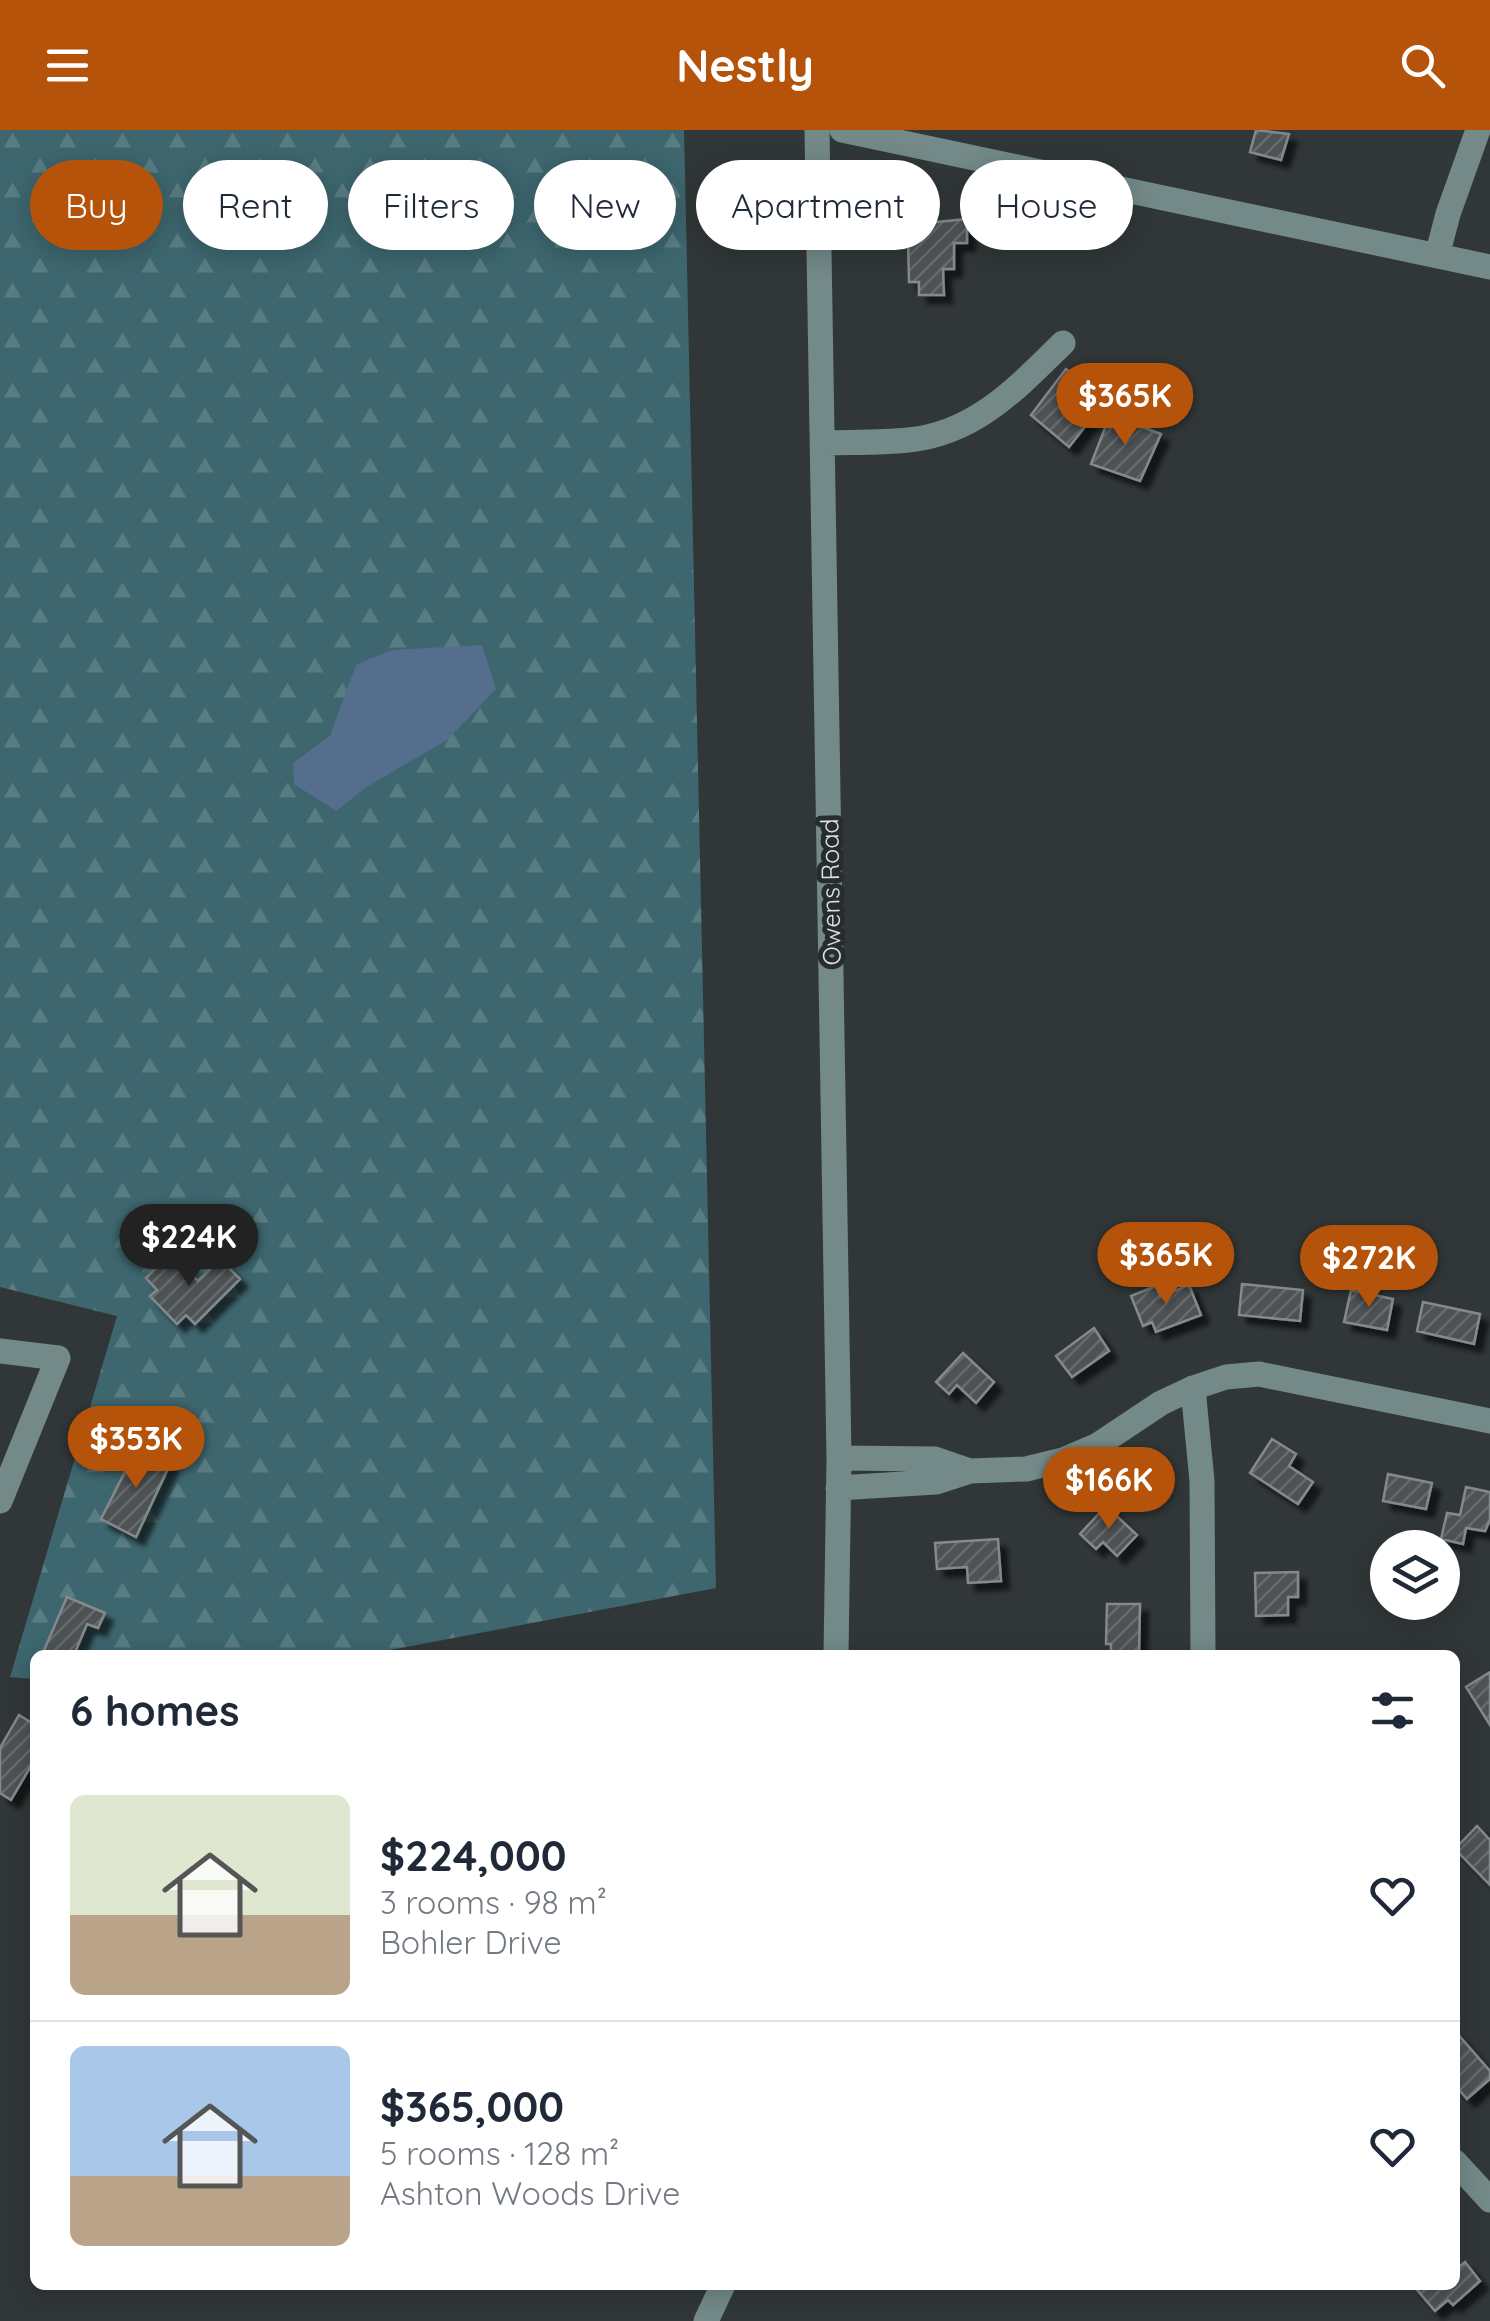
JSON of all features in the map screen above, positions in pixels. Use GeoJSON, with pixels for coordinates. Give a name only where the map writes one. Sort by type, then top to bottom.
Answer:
{"type":"FeatureCollection","features":[{"type":"Feature","properties":{"kind":"street","name":"Owens Road"},"geometry":{"type":"LineString","coordinates":[[817,130],[839,1458],[836,1650]]}},
{"type":"Feature","properties":{"kind":"street"},"geometry":{"type":"LineString","coordinates":[[842,130],[1490,267]]}},
{"type":"Feature","properties":{"kind":"street"},"geometry":{"type":"LineString","coordinates":[[1437,256],[1478,130]]}},
{"type":"Feature","properties":{"kind":"street"},"geometry":{"type":"LineString","coordinates":[[823,443],[911,440],[968,423],[1014,391],[1063,343]]}},
{"type":"Feature","properties":{"kind":"street"},"geometry":{"type":"LineString","coordinates":[[0,1351],[58,1358],[0,1501]]}},
{"type":"Feature","properties":{"kind":"street"},"geometry":{"type":"LineString","coordinates":[[839,1458],[935,1460],[970,1470],[1026,1469],[1063,1460],[1098,1445],[1161,1403],[1193,1388],[1226,1377],[1259,1374],[1490,1421]]}},
{"type":"Feature","properties":{"kind":"street"},"geometry":{"type":"LineString","coordinates":[[1193,1388],[1202,1481],[1203,1650]]}},
{"type":"Feature","properties":{"kind":"street"},"geometry":{"type":"LineString","coordinates":[[838,1488],[936,1482],[970,1470]]}},
{"type":"Feature","properties":{"kind":"street"},"geometry":{"type":"LineString","coordinates":[[1460,2167],[1490,2200]]}},
{"type":"Feature","properties":{"kind":"street"},"geometry":{"type":"LineString","coordinates":[[706,2321],[721,2290]]}},
{"type":"Feature","properties":{"kind":"green space"},"geometry":{"type":"Polygon","coordinates":[[[0,130],[684,130],[716,1588],[390,1650],[30,1650],[30,1679],[10,1677],[117,1316],[0,1287],[0,130]]]}},
{"type":"Feature","properties":{"kind":"shaded area"},"geometry":{"type":"Polygon","coordinates":[[[482,645],[496,689],[447,740],[368,786],[336,811],[294,784],[293,763],[330,736],[356,665],[392,650],[482,645]]]}},
{"type":"Feature","properties":{"kind":"building"},"geometry":{"type":"Polygon","coordinates":[[[1256,130],[1289,134],[1281,160],[1250,152],[1256,130]]]}},
{"type":"Feature","properties":{"kind":"building"},"geometry":{"type":"Polygon","coordinates":[[[960,220],[960,243],[954,243],[954,269],[943,269],[944,295],[919,295],[919,282],[909,282],[908,250],[940,250],[940,222],[960,220]]]}},
{"type":"Feature","properties":{"kind":"building"},"geometry":{"type":"Polygon","coordinates":[[[1066,369],[1106,400],[1069,447],[1031,415],[1066,369]]]}},
{"type":"Feature","properties":{"kind":"building"},"geometry":{"type":"Polygon","coordinates":[[[1110,415],[1161,434],[1140,481],[1091,464],[1110,415]]]}},
{"type":"Feature","properties":{"kind":"building"},"geometry":{"type":"Polygon","coordinates":[[[171,1253],[198,1281],[220,1259],[240,1279],[195,1324],[186,1315],[177,1324],[150,1296],[157,1290],[146,1278],[171,1253]]]}},
{"type":"Feature","properties":{"kind":"building"},"geometry":{"type":"Polygon","coordinates":[[[1242,1284],[1303,1290],[1300,1321],[1239,1315],[1242,1284]]]}},
{"type":"Feature","properties":{"kind":"building"},"geometry":{"type":"Polygon","coordinates":[[[1189,1285],[1201,1315],[1156,1332],[1152,1322],[1143,1326],[1131,1296],[1156,1286],[1160,1297],[1189,1285]]]}},
{"type":"Feature","properties":{"kind":"building"},"geometry":{"type":"Polygon","coordinates":[[[1351,1290],[1393,1299],[1387,1330],[1344,1322],[1351,1290]]]}},
{"type":"Feature","properties":{"kind":"building"},"geometry":{"type":"Polygon","coordinates":[[[1423,1302],[1480,1314],[1474,1344],[1417,1331],[1423,1302]]]}},
{"type":"Feature","properties":{"kind":"building"},"geometry":{"type":"Polygon","coordinates":[[[1094,1328],[1109,1351],[1072,1377],[1056,1356],[1094,1328]]]}},
{"type":"Feature","properties":{"kind":"building"},"geometry":{"type":"Polygon","coordinates":[[[963,1353],[994,1382],[976,1403],[957,1385],[949,1394],[936,1382],[963,1353]]]}},
{"type":"Feature","properties":{"kind":"building"},"geometry":{"type":"Polygon","coordinates":[[[1272,1439],[1296,1454],[1289,1466],[1313,1482],[1298,1504],[1250,1473],[1272,1439]]]}},
{"type":"Feature","properties":{"kind":"building"},"geometry":{"type":"Polygon","coordinates":[[[138,1446],[171,1462],[136,1537],[101,1519],[138,1446]]]}},
{"type":"Feature","properties":{"kind":"building"},"geometry":{"type":"Polygon","coordinates":[[[1388,1474],[1432,1483],[1426,1509],[1383,1501],[1388,1474]]]}},
{"type":"Feature","properties":{"kind":"building"},"geometry":{"type":"Polygon","coordinates":[[[1466,1487],[1490,1492],[1490,1520],[1485,1531],[1466,1528],[1463,1544],[1460,1530],[1443,1530],[1447,1513],[1460,1515],[1466,1487]]]}},
{"type":"Feature","properties":{"kind":"building"},"geometry":{"type":"Polygon","coordinates":[[[1106,1506],[1137,1535],[1117,1556],[1103,1542],[1096,1549],[1080,1534],[1106,1506]]]}},
{"type":"Feature","properties":{"kind":"building"},"geometry":{"type":"Polygon","coordinates":[[[998,1539],[1001,1581],[968,1583],[967,1567],[937,1569],[935,1543],[998,1539]]]}},
{"type":"Feature","properties":{"kind":"building"},"geometry":{"type":"Polygon","coordinates":[[[1298,1572],[1298,1597],[1288,1597],[1288,1615],[1256,1616],[1255,1573],[1298,1572]]]}},
{"type":"Feature","properties":{"kind":"building"},"geometry":{"type":"Polygon","coordinates":[[[67,1597],[105,1613],[98,1628],[87,1624],[76,1650],[44,1650],[67,1597]]]}},
{"type":"Feature","properties":{"kind":"building"},"geometry":{"type":"Polygon","coordinates":[[[1107,1604],[1140,1604],[1139,1650],[1111,1650],[1111,1644],[1106,1644],[1107,1604]]]}},
{"type":"Feature","properties":{"kind":"building"},"geometry":{"type":"Polygon","coordinates":[[[1490,1672],[1490,1725],[1466,1687],[1490,1672]]]}},
{"type":"Feature","properties":{"kind":"building"},"geometry":{"type":"Polygon","coordinates":[[[19,1715],[30,1722],[30,1768],[11,1800],[0,1793],[0,1748],[19,1715]]]}},
{"type":"Feature","properties":{"kind":"building"},"geometry":{"type":"Polygon","coordinates":[[[1477,1826],[1490,1840],[1490,1885],[1460,1854],[1460,1844],[1477,1826]]]}},
{"type":"Feature","properties":{"kind":"building"},"geometry":{"type":"Polygon","coordinates":[[[1460,2037],[1490,2071],[1490,2079],[1467,2099],[1460,2091],[1460,2037]]]}},
{"type":"Feature","properties":{"kind":"building"},"geometry":{"type":"Polygon","coordinates":[[[1465,2262],[1480,2281],[1453,2305],[1448,2300],[1435,2311],[1417,2290],[1460,2290],[1460,2266],[1465,2262]]]}}]}
